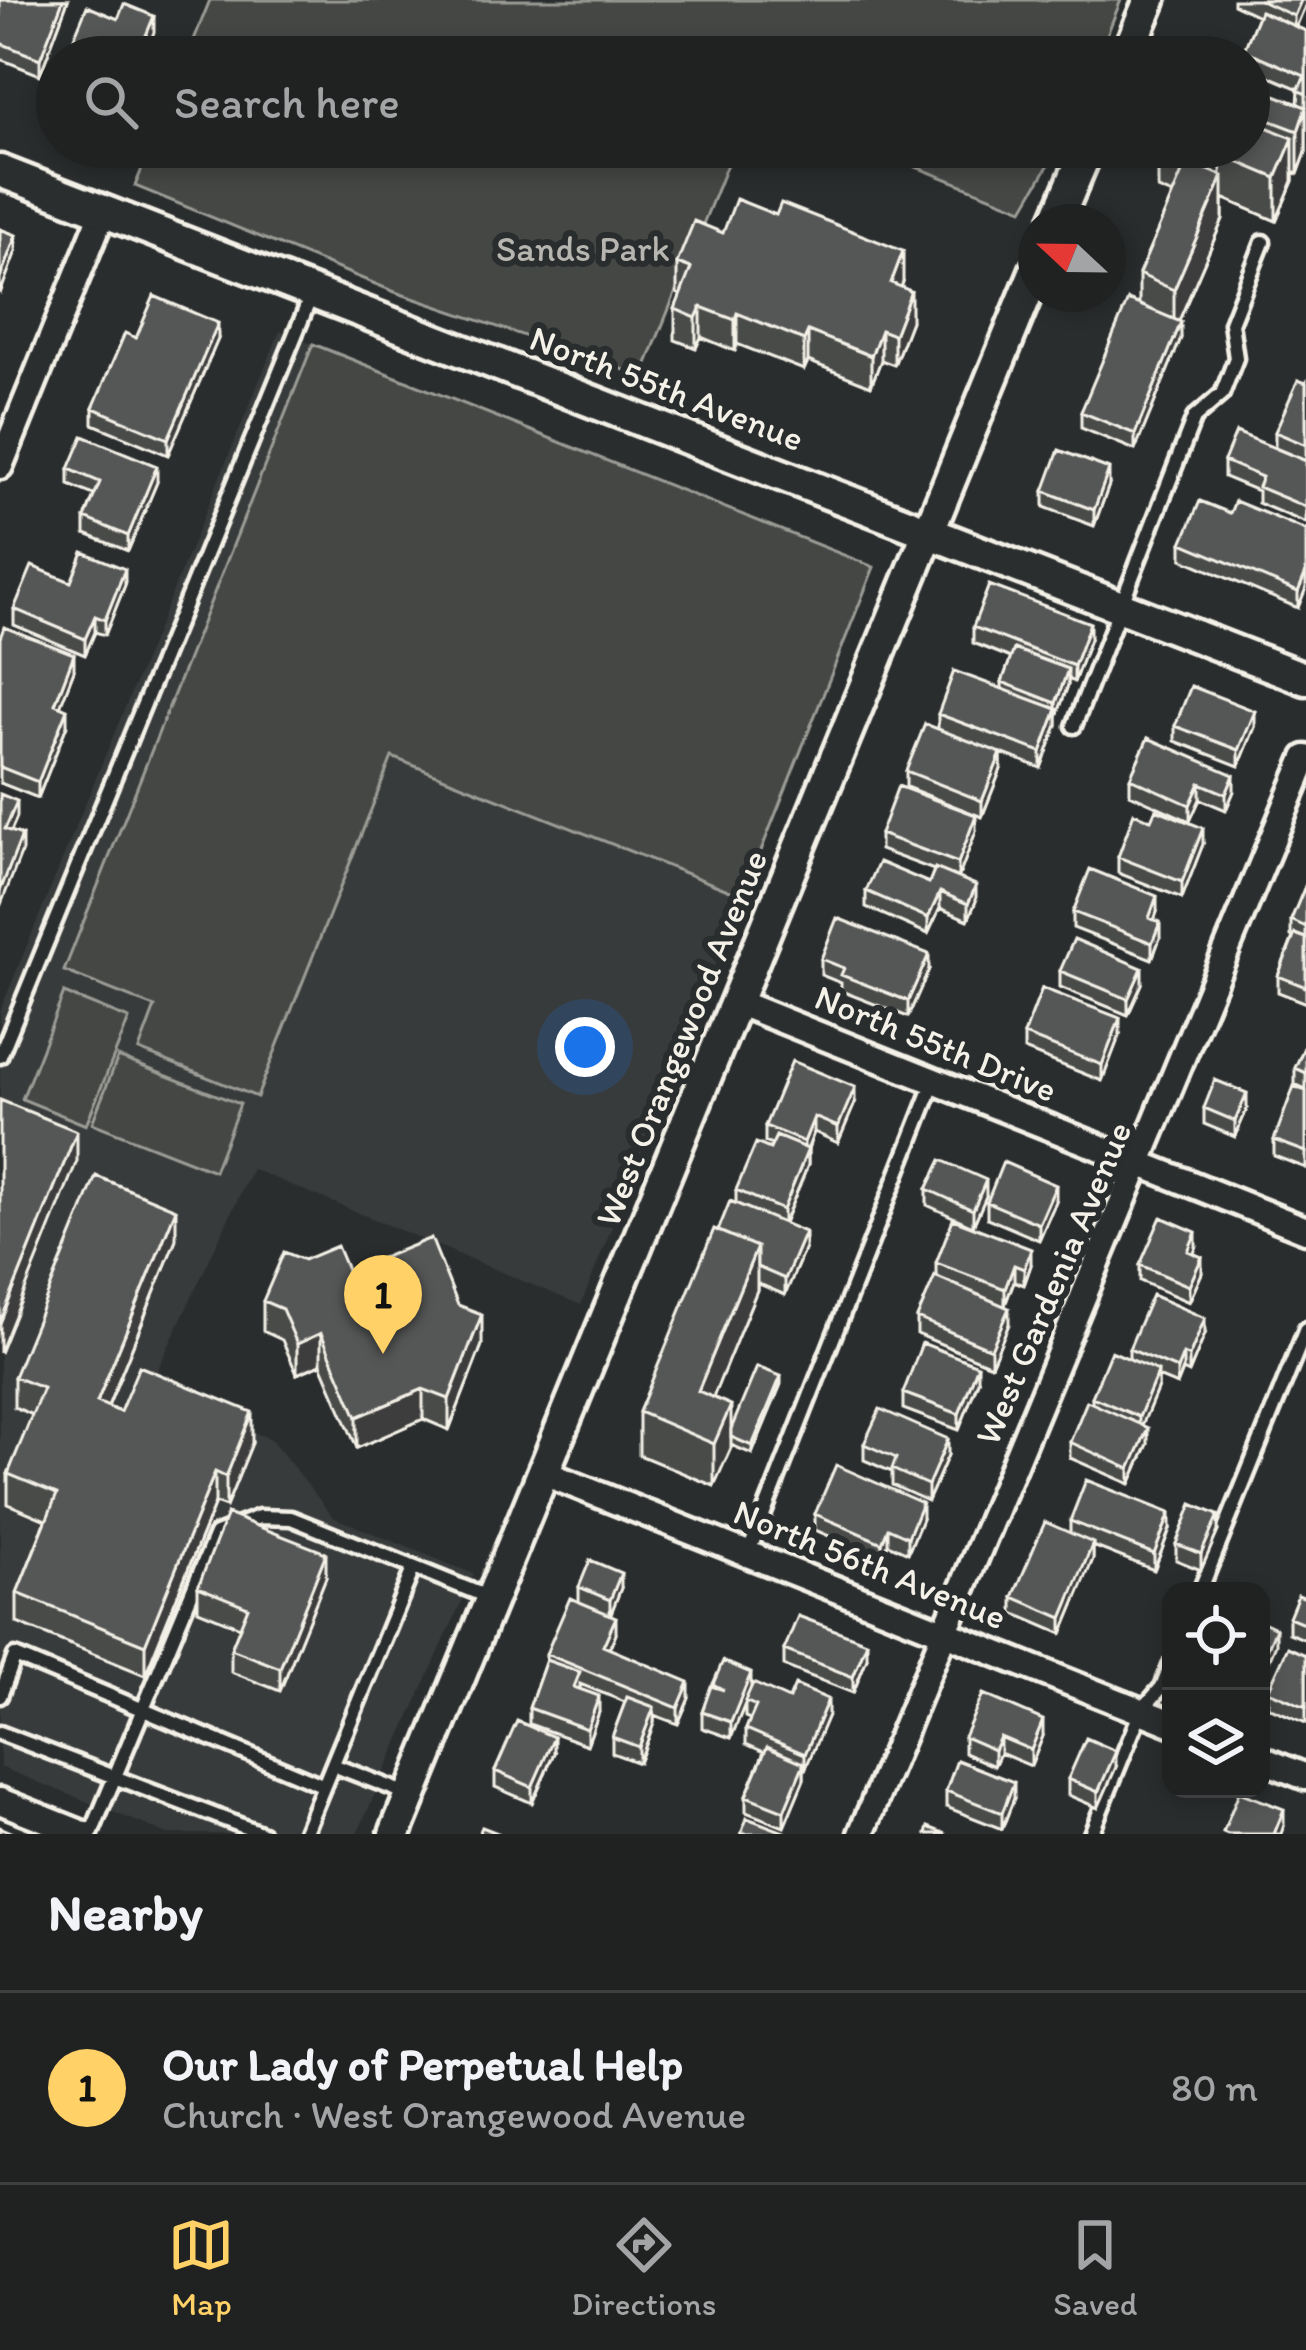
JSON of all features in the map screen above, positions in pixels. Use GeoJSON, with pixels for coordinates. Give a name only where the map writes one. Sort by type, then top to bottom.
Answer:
{"type":"FeatureCollection","features":[{"type":"Feature","properties":{"kind":"street"},"geometry":{"type":"LineString","coordinates":[[1135,36],[1150,0]]}},
{"type":"Feature","properties":{"kind":"street"},"geometry":{"type":"LineString","coordinates":[[1064,204],[1079,168]]}},
{"type":"Feature","properties":{"kind":"street","name":"North 55th Avenue"},"geometry":{"type":"LineString","coordinates":[[0,171],[1306,679]]}},
{"type":"Feature","properties":{"kind":"street"},"geometry":{"type":"LineString","coordinates":[[0,466],[103,212]]}},
{"type":"Feature","properties":{"kind":"street","name":"West Orangewood Avenue"},"geometry":{"type":"LineString","coordinates":[[395,1834],[739,1004],[1018,312]]}},
{"type":"Feature","properties":{"kind":"street","name":"West Gardenia Avenue"},"geometry":{"type":"LineString","coordinates":[[862,1834],[1142,1165],[1306,758]]}},
{"type":"Feature","properties":{"kind":"street","name":"North 55th Drive"},"geometry":{"type":"LineString","coordinates":[[739,1004],[1306,1230]]}},
{"type":"Feature","properties":{"kind":"street","name":"North 56th Avenue"},"geometry":{"type":"LineString","coordinates":[[542,1472],[1162,1720]]}},
{"type":"Feature","properties":{"kind":"street"},"geometry":{"type":"LineString","coordinates":[[1270,1764],[1306,1778]]}},
{"type":"Feature","properties":{"kind":"street"},"geometry":{"type":"LineString","coordinates":[[0,1801],[87,1834]]}},
{"type":"Feature","properties":{"kind":"lane"},"geometry":{"type":"LineString","coordinates":[[1073,726],[1194,418],[1222,394],[1237,358],[1232,323],[1263,242]]}},
{"type":"Feature","properties":{"kind":"lane"},"geometry":{"type":"LineString","coordinates":[[0,1056],[312,294]]}},
{"type":"Feature","properties":{"kind":"lane"},"geometry":{"type":"LineString","coordinates":[[748,1554],[934,1082]]}},
{"type":"Feature","properties":{"kind":"lane"},"geometry":{"type":"LineString","coordinates":[[1204,1582],[1306,1329]]}},
{"type":"Feature","properties":{"kind":"lane"},"geometry":{"type":"LineString","coordinates":[[87,1834],[217,1534],[238,1522],[291,1518],[491,1599]]}},
{"type":"Feature","properties":{"kind":"lane"},"geometry":{"type":"LineString","coordinates":[[304,1834],[413,1569]]}},
{"type":"Feature","properties":{"kind":"lane"},"geometry":{"type":"LineString","coordinates":[[0,1696],[15,1656],[322,1785]]}},
{"type":"Feature","properties":{"kind":"lane"},"geometry":{"type":"LineString","coordinates":[[1091,1834],[1141,1712],[1162,1687]]}},
{"type":"Feature","properties":{"kind":"lane"},"geometry":{"type":"LineString","coordinates":[[0,1733],[263,1834]]}},
{"type":"Feature","properties":{"kind":"lane"},"geometry":{"type":"LineString","coordinates":[[333,1765],[411,1796]]}},
{"type":"Feature","properties":{"kind":"shaded area"},"geometry":{"type":"Polygon","coordinates":[[[280,331],[874,567],[581,1305],[252,1169],[148,1390],[271,1439],[333,1517],[474,1574],[357,1834],[168,1834],[0,1767],[0,1011],[280,331]]]}},
{"type":"Feature","properties":{"kind":"green space"},"geometry":{"type":"Polygon","coordinates":[[[210,0],[1121,0],[1106,36],[195,36],[210,0]]]}},
{"type":"Feature","properties":{"kind":"green space","name":"Sands Park"},"geometry":{"type":"Polygon","coordinates":[[[142,168],[726,168],[642,376],[395,292],[135,186],[142,168]]]}},
{"type":"Feature","properties":{"kind":"green space"},"geometry":{"type":"Polygon","coordinates":[[[919,168],[1047,168],[1026,204],[1018,207],[919,168]]]}},
{"type":"Feature","properties":{"kind":"green space"},"geometry":{"type":"Polygon","coordinates":[[[313,344],[874,567],[743,896],[392,757],[257,1097],[139,1050],[155,1007],[64,971],[313,344]]]}},
{"type":"Feature","properties":{"kind":"green space"},"geometry":{"type":"Polygon","coordinates":[[[64,993],[129,1019],[86,1125],[22,1099],[64,993]]]}},
{"type":"Feature","properties":{"kind":"green space"},"geometry":{"type":"Polygon","coordinates":[[[118,1057],[240,1104],[214,1171],[92,1123],[118,1057]]]}},
{"type":"Feature","properties":{"kind":"building"},"geometry":{"type":"Polygon","coordinates":[[[0,0],[63,0],[49,36],[36,36],[36,57],[0,43],[0,0]]]}},
{"type":"Feature","properties":{"kind":"building"},"geometry":{"type":"Polygon","coordinates":[[[1259,0],[1301,0],[1294,16],[1259,0]]]}},
{"type":"Feature","properties":{"kind":"building"},"geometry":{"type":"Polygon","coordinates":[[[124,4],[154,16],[146,36],[75,36],[87,6],[118,19],[124,4]]]}},
{"type":"Feature","properties":{"kind":"building"},"geometry":{"type":"Polygon","coordinates":[[[1260,11],[1306,31],[1306,94],[1298,90],[1305,76],[1270,61],[1270,36],[1250,36],[1260,11]]]}},
{"type":"Feature","properties":{"kind":"building"},"geometry":{"type":"Polygon","coordinates":[[[1270,93],[1306,107],[1298,131],[1270,120],[1270,93]]]}},
{"type":"Feature","properties":{"kind":"building"},"geometry":{"type":"Polygon","coordinates":[[[1270,129],[1293,138],[1276,178],[1252,168],[1270,168],[1270,129]]]}},
{"type":"Feature","properties":{"kind":"building"},"geometry":{"type":"Polygon","coordinates":[[[1184,168],[1204,168],[1223,176],[1174,290],[1139,274],[1184,168]]]}},
{"type":"Feature","properties":{"kind":"building"},"geometry":{"type":"Polygon","coordinates":[[[736,199],[776,215],[781,203],[903,251],[891,283],[911,291],[894,335],[881,330],[871,356],[808,331],[804,340],[737,313],[735,320],[701,307],[696,318],[675,309],[691,268],[677,263],[694,221],[723,233],[736,199]]]}},
{"type":"Feature","properties":{"kind":"building"},"geometry":{"type":"Polygon","coordinates":[[[0,229],[16,235],[0,278],[0,229]]]}},
{"type":"Feature","properties":{"kind":"building"},"geometry":{"type":"Polygon","coordinates":[[[154,296],[218,323],[168,439],[93,408],[125,333],[136,338],[154,296]]]}},
{"type":"Feature","properties":{"kind":"building"},"geometry":{"type":"Polygon","coordinates":[[[1128,300],[1181,322],[1135,434],[1081,412],[1128,300]]]}},
{"type":"Feature","properties":{"kind":"building"},"geometry":{"type":"Polygon","coordinates":[[[1298,380],[1306,383],[1306,445],[1275,432],[1298,380]]]}},
{"type":"Feature","properties":{"kind":"building"},"geometry":{"type":"Polygon","coordinates":[[[1236,432],[1306,461],[1306,507],[1258,487],[1262,477],[1224,461],[1236,432]]]}},
{"type":"Feature","properties":{"kind":"building"},"geometry":{"type":"Polygon","coordinates":[[[83,436],[157,466],[128,536],[85,518],[100,482],[69,469],[83,436]]]}},
{"type":"Feature","properties":{"kind":"building"},"geometry":{"type":"Polygon","coordinates":[[[1059,450],[1109,469],[1094,510],[1044,491],[1059,450]]]}},
{"type":"Feature","properties":{"kind":"building"},"geometry":{"type":"Polygon","coordinates":[[[1200,501],[1230,513],[1235,501],[1306,530],[1306,572],[1298,592],[1182,543],[1200,501]]]}},
{"type":"Feature","properties":{"kind":"building"},"geometry":{"type":"Polygon","coordinates":[[[83,552],[125,569],[105,620],[95,616],[85,639],[14,609],[32,566],[71,582],[83,552]]]}},
{"type":"Feature","properties":{"kind":"building"},"geometry":{"type":"Polygon","coordinates":[[[989,585],[1090,623],[1074,666],[973,627],[989,585]]]}},
{"type":"Feature","properties":{"kind":"building"},"geometry":{"type":"Polygon","coordinates":[[[4,627],[74,654],[55,704],[67,709],[38,782],[0,767],[0,638],[4,627]]]}},
{"type":"Feature","properties":{"kind":"building"},"geometry":{"type":"Polygon","coordinates":[[[1014,649],[1068,669],[1056,703],[1002,682],[1014,649]]]}},
{"type":"Feature","properties":{"kind":"building"},"geometry":{"type":"Polygon","coordinates":[[[954,671],[1057,709],[1041,752],[938,714],[954,671]]]}},
{"type":"Feature","properties":{"kind":"building"},"geometry":{"type":"Polygon","coordinates":[[[1191,686],[1255,711],[1239,750],[1175,726],[1191,686]]]}},
{"type":"Feature","properties":{"kind":"building"},"geometry":{"type":"Polygon","coordinates":[[[925,724],[1001,753],[982,801],[906,771],[925,724]]]}},
{"type":"Feature","properties":{"kind":"building"},"geometry":{"type":"Polygon","coordinates":[[[1148,738],[1234,775],[1226,794],[1200,783],[1190,805],[1130,778],[1148,738]]]}},
{"type":"Feature","properties":{"kind":"building"},"geometry":{"type":"Polygon","coordinates":[[[898,786],[976,815],[958,863],[880,834],[898,786]]]}},
{"type":"Feature","properties":{"kind":"building"},"geometry":{"type":"Polygon","coordinates":[[[0,794],[17,801],[5,829],[22,835],[0,891],[0,794]]]}},
{"type":"Feature","properties":{"kind":"building"},"geometry":{"type":"Polygon","coordinates":[[[1156,809],[1203,828],[1182,882],[1118,857],[1134,813],[1151,820],[1156,809]]]}},
{"type":"Feature","properties":{"kind":"building"},"geometry":{"type":"Polygon","coordinates":[[[879,862],[929,883],[935,868],[976,885],[968,904],[940,892],[928,918],[866,891],[879,862]]]}},
{"type":"Feature","properties":{"kind":"building"},"geometry":{"type":"Polygon","coordinates":[[[1090,869],[1157,896],[1149,918],[1160,922],[1152,943],[1073,912],[1090,869]]]}},
{"type":"Feature","properties":{"kind":"building"},"geometry":{"type":"Polygon","coordinates":[[[1306,884],[1306,927],[1291,920],[1306,884]]]}},
{"type":"Feature","properties":{"kind":"building"},"geometry":{"type":"Polygon","coordinates":[[[837,918],[929,954],[908,1001],[841,975],[844,968],[821,959],[837,918]]]}},
{"type":"Feature","properties":{"kind":"building"},"geometry":{"type":"Polygon","coordinates":[[[1295,934],[1306,938],[1306,987],[1278,976],[1295,934]]]}},
{"type":"Feature","properties":{"kind":"building"},"geometry":{"type":"Polygon","coordinates":[[[1074,939],[1142,968],[1128,999],[1060,971],[1074,939]]]}},
{"type":"Feature","properties":{"kind":"building"},"geometry":{"type":"Polygon","coordinates":[[[1042,988],[1120,1018],[1102,1065],[1024,1035],[1042,988]]]}},
{"type":"Feature","properties":{"kind":"building"},"geometry":{"type":"Polygon","coordinates":[[[1306,1043],[1306,1073],[1295,1068],[1306,1043]]]}},
{"type":"Feature","properties":{"kind":"building"},"geometry":{"type":"Polygon","coordinates":[[[792,1061],[855,1087],[838,1127],[814,1117],[804,1142],[765,1126],[792,1061]]]}},
{"type":"Feature","properties":{"kind":"building"},"geometry":{"type":"Polygon","coordinates":[[[1215,1080],[1247,1093],[1235,1121],[1204,1108],[1215,1080]]]}},
{"type":"Feature","properties":{"kind":"building"},"geometry":{"type":"Polygon","coordinates":[[[1294,1086],[1306,1091],[1306,1152],[1274,1140],[1294,1086]]]}},
{"type":"Feature","properties":{"kind":"building"},"geometry":{"type":"Polygon","coordinates":[[[0,1100],[77,1131],[0,1323],[0,1100]]]}},
{"type":"Feature","properties":{"kind":"building"},"geometry":{"type":"Polygon","coordinates":[[[776,1136],[808,1149],[783,1210],[736,1190],[756,1143],[770,1149],[776,1136]]]}},
{"type":"Feature","properties":{"kind":"building"},"geometry":{"type":"Polygon","coordinates":[[[941,1160],[986,1180],[973,1210],[927,1189],[941,1160]]]}},
{"type":"Feature","properties":{"kind":"building"},"geometry":{"type":"Polygon","coordinates":[[[1003,1162],[1056,1185],[1039,1224],[987,1202],[1003,1162]]]}},
{"type":"Feature","properties":{"kind":"building"},"geometry":{"type":"Polygon","coordinates":[[[96,1176],[176,1209],[97,1402],[120,1412],[139,1366],[252,1412],[226,1477],[215,1472],[145,1645],[17,1593],[57,1494],[8,1474],[43,1388],[14,1377],[96,1176]]]}},
{"type":"Feature","properties":{"kind":"building"},"geometry":{"type":"Polygon","coordinates":[[[730,1201],[805,1232],[785,1279],[757,1267],[757,1247],[718,1231],[730,1201]]]}},
{"type":"Feature","properties":{"kind":"building"},"geometry":{"type":"Polygon","coordinates":[[[1161,1217],[1196,1232],[1188,1251],[1202,1257],[1189,1286],[1140,1265],[1161,1217]]]}},
{"type":"Feature","properties":{"kind":"building"},"geometry":{"type":"Polygon","coordinates":[[[953,1219],[1031,1249],[1024,1269],[1014,1265],[1005,1289],[936,1263],[953,1219]]]}},
{"type":"Feature","properties":{"kind":"building"},"geometry":{"type":"Polygon","coordinates":[[[714,1229],[757,1247],[698,1391],[731,1405],[714,1444],[639,1412],[714,1229]]]}},
{"type":"Feature","properties":{"kind":"building"},"geometry":{"type":"Polygon","coordinates":[[[431,1238],[458,1305],[482,1314],[449,1399],[423,1389],[357,1417],[321,1333],[297,1344],[282,1309],[263,1301],[284,1252],[304,1260],[337,1246],[348,1272],[431,1238]]]}},
{"type":"Feature","properties":{"kind":"building"},"geometry":{"type":"Polygon","coordinates":[[[935,1276],[1009,1308],[991,1349],[917,1318],[935,1276]]]}},
{"type":"Feature","properties":{"kind":"building"},"geometry":{"type":"Polygon","coordinates":[[[1152,1295],[1205,1318],[1189,1357],[1183,1354],[1177,1369],[1129,1349],[1152,1295]]]}},
{"type":"Feature","properties":{"kind":"building"},"geometry":{"type":"Polygon","coordinates":[[[922,1343],[978,1365],[959,1414],[903,1393],[922,1343]]]}},
{"type":"Feature","properties":{"kind":"building"},"geometry":{"type":"Polygon","coordinates":[[[1111,1351],[1158,1371],[1139,1417],[1092,1397],[1111,1351]]]}},
{"type":"Feature","properties":{"kind":"building"},"geometry":{"type":"Polygon","coordinates":[[[757,1367],[781,1376],[752,1446],[731,1437],[731,1429],[757,1367]]]}},
{"type":"Feature","properties":{"kind":"building"},"geometry":{"type":"Polygon","coordinates":[[[1087,1401],[1148,1428],[1130,1469],[1070,1442],[1087,1401]]]}},
{"type":"Feature","properties":{"kind":"building"},"geometry":{"type":"Polygon","coordinates":[[[880,1409],[948,1439],[928,1485],[892,1469],[896,1458],[864,1444],[880,1409]]]}},
{"type":"Feature","properties":{"kind":"building"},"geometry":{"type":"Polygon","coordinates":[[[836,1465],[922,1503],[908,1537],[888,1528],[882,1543],[815,1514],[836,1465]]]}},
{"type":"Feature","properties":{"kind":"building"},"geometry":{"type":"Polygon","coordinates":[[[1086,1480],[1170,1513],[1154,1554],[1070,1521],[1086,1480]]]}},
{"type":"Feature","properties":{"kind":"building"},"geometry":{"type":"Polygon","coordinates":[[[1192,1504],[1218,1515],[1201,1554],[1176,1544],[1192,1504]]]}},
{"type":"Feature","properties":{"kind":"building"},"geometry":{"type":"Polygon","coordinates":[[[227,1514],[326,1553],[280,1668],[231,1649],[248,1607],[198,1587],[227,1514]]]}},
{"type":"Feature","properties":{"kind":"building"},"geometry":{"type":"Polygon","coordinates":[[[1045,1522],[1093,1543],[1062,1618],[1013,1597],[1045,1522]]]}},
{"type":"Feature","properties":{"kind":"building"},"geometry":{"type":"Polygon","coordinates":[[[590,1560],[621,1573],[610,1600],[579,1587],[590,1560]]]}},
{"type":"Feature","properties":{"kind":"building"},"geometry":{"type":"Polygon","coordinates":[[[1298,1595],[1306,1598],[1306,1624],[1289,1617],[1298,1595]]]}},
{"type":"Feature","properties":{"kind":"building"},"geometry":{"type":"Polygon","coordinates":[[[570,1598],[616,1617],[603,1646],[689,1682],[678,1708],[546,1654],[570,1598]]]}},
{"type":"Feature","properties":{"kind":"building"},"geometry":{"type":"Polygon","coordinates":[[[798,1616],[867,1642],[853,1677],[784,1650],[798,1616]]]}},
{"type":"Feature","properties":{"kind":"building"},"geometry":{"type":"Polygon","coordinates":[[[1288,1647],[1306,1655],[1306,1707],[1270,1692],[1288,1647]]]}},
{"type":"Feature","properties":{"kind":"building"},"geometry":{"type":"Polygon","coordinates":[[[546,1660],[580,1672],[574,1687],[599,1696],[587,1729],[529,1708],[546,1660]]]}},
{"type":"Feature","properties":{"kind":"building"},"geometry":{"type":"Polygon","coordinates":[[[723,1661],[751,1673],[731,1722],[702,1712],[711,1686],[724,1690],[713,1684],[723,1661]]]}},
{"type":"Feature","properties":{"kind":"building"},"geometry":{"type":"Polygon","coordinates":[[[753,1683],[789,1699],[795,1685],[828,1699],[805,1754],[746,1729],[756,1706],[745,1701],[753,1683]]]}},
{"type":"Feature","properties":{"kind":"building"},"geometry":{"type":"Polygon","coordinates":[[[983,1694],[1043,1720],[1031,1750],[1000,1737],[994,1750],[964,1737],[983,1694]]]}},
{"type":"Feature","properties":{"kind":"building"},"geometry":{"type":"Polygon","coordinates":[[[627,1697],[654,1707],[639,1747],[612,1737],[627,1697]]]}},
{"type":"Feature","properties":{"kind":"building"},"geometry":{"type":"Polygon","coordinates":[[[517,1721],[554,1737],[532,1787],[495,1771],[517,1721]]]}},
{"type":"Feature","properties":{"kind":"building"},"geometry":{"type":"Polygon","coordinates":[[[1086,1738],[1116,1751],[1098,1792],[1068,1779],[1086,1738]]]}},
{"type":"Feature","properties":{"kind":"building"},"geometry":{"type":"Polygon","coordinates":[[[767,1747],[804,1763],[784,1811],[746,1796],[767,1747]]]}},
{"type":"Feature","properties":{"kind":"building"},"geometry":{"type":"Polygon","coordinates":[[[957,1760],[1014,1782],[1002,1813],[946,1791],[957,1760]]]}},
{"type":"Feature","properties":{"kind":"building"},"geometry":{"type":"Polygon","coordinates":[[[1237,1798],[1255,1798],[1284,1809],[1274,1834],[1223,1832],[1237,1798]]]}},
{"type":"Feature","properties":{"kind":"building"},"geometry":{"type":"Polygon","coordinates":[[[747,1818],[789,1834],[741,1834],[747,1818]]]}},
{"type":"Feature","properties":{"kind":"place","name":"Our Lady of Perpetual Help"},"geometry":{"type":"Point","coordinates":[383,1354]}}]}
